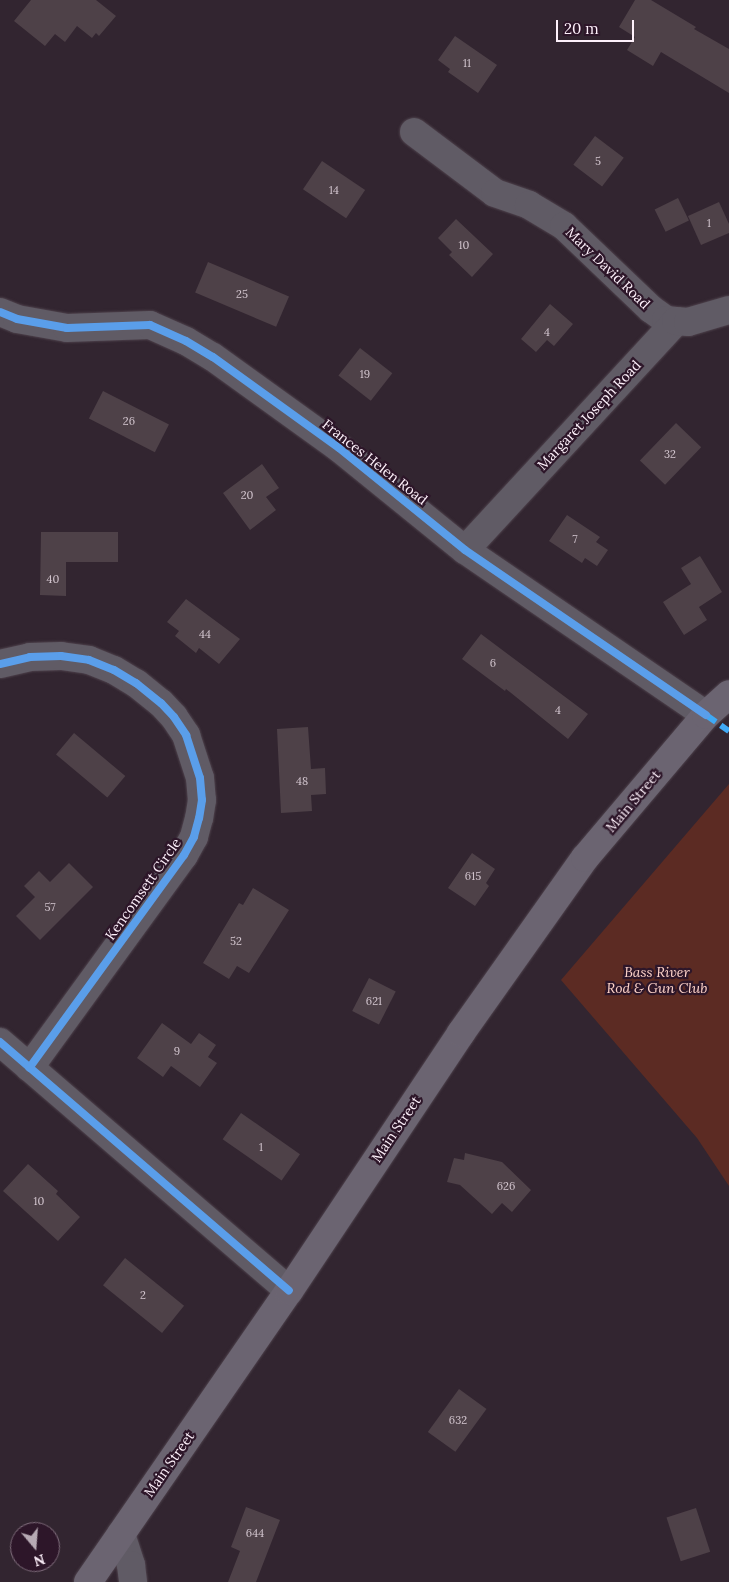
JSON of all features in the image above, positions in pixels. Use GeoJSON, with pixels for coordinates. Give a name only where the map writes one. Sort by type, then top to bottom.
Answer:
{"type":"FeatureCollection","features":[{"type":"Feature","properties":{"kind":"main road","name":"Main Street"},"geometry":{"type":"LineString","coordinates":[[88,1582],[289,1291],[471,1018],[585,858],[706,715],[729,694]]}},
{"type":"Feature","properties":{"kind":"street","name":"Mary David Road"},"geometry":{"type":"LineString","coordinates":[[414,132],[495,193],[529,205],[564,226],[651,310],[666,320],[676,321]]}},
{"type":"Feature","properties":{"kind":"street"},"geometry":{"type":"LineString","coordinates":[[676,321],[688,322],[729,310]]}},
{"type":"Feature","properties":{"kind":"street","name":"Frances Helen Road"},"geometry":{"type":"LineString","coordinates":[[0,312],[17,320],[67,328],[150,325],[186,341],[213,357],[339,448],[465,550],[706,715]]}},
{"type":"Feature","properties":{"kind":"street","name":"Margaret Joseph Road"},"geometry":{"type":"LineString","coordinates":[[465,550],[676,321]]}},
{"type":"Feature","properties":{"kind":"street","name":"Kencomsett Circle"},"geometry":{"type":"LineString","coordinates":[[0,664],[30,656],[61,656],[89,660],[114,670],[155,698],[174,717],[186,735],[200,778],[202,800],[194,837],[184,855],[29,1068]]}},
{"type":"Feature","properties":{"kind":"street"},"geometry":{"type":"LineString","coordinates":[[0,1042],[289,1291]]}},
{"type":"Feature","properties":{"kind":"street"},"geometry":{"type":"LineString","coordinates":[[121,1534],[131,1565],[133,1582]]}},
{"type":"Feature","properties":{"kind":"green space","name":"Bass River Rod & Gun Club"},"geometry":{"type":"Polygon","coordinates":[[[729,784],[729,1186],[697,1138],[561,980],[729,784]]]}},
{"type":"Feature","properties":{"kind":"building"},"geometry":{"type":"Polygon","coordinates":[[[31,0],[96,0],[116,16],[99,36],[96,33],[92,38],[77,26],[65,42],[55,34],[45,46],[14,21],[31,0]]]}},
{"type":"Feature","properties":{"kind":"building"},"geometry":{"type":"Polygon","coordinates":[[[635,0],[651,0],[696,27],[694,29],[729,49],[729,93],[661,52],[653,66],[627,50],[635,37],[619,27],[635,0]]]}},
{"type":"Feature","properties":{"kind":"building"},"geometry":{"type":"Polygon","coordinates":[[[455,36],[497,65],[478,93],[448,72],[450,69],[438,60],[455,36]]]}},
{"type":"Feature","properties":{"kind":"building"},"geometry":{"type":"Polygon","coordinates":[[[595,136],[624,158],[602,186],[573,165],[595,136]]]}},
{"type":"Feature","properties":{"kind":"building"},"geometry":{"type":"Polygon","coordinates":[[[322,161],[365,190],[346,218],[303,189],[322,161]]]}},
{"type":"Feature","properties":{"kind":"building"},"geometry":{"type":"Polygon","coordinates":[[[678,198],[689,220],[666,232],[655,209],[678,198]]]}},
{"type":"Feature","properties":{"kind":"building"},"geometry":{"type":"Polygon","coordinates":[[[719,202],[729,224],[729,233],[701,245],[688,216],[719,202]]]}},
{"type":"Feature","properties":{"kind":"building"},"geometry":{"type":"Polygon","coordinates":[[[456,219],[493,254],[472,277],[449,255],[452,252],[438,238],[456,219]]]}},
{"type":"Feature","properties":{"kind":"building"},"geometry":{"type":"Polygon","coordinates":[[[208,262],[289,296],[276,327],[195,292],[208,262]]]}},
{"type":"Feature","properties":{"kind":"building"},"geometry":{"type":"Polygon","coordinates":[[[550,304],[573,324],[554,346],[547,340],[536,352],[521,339],[550,304]]]}},
{"type":"Feature","properties":{"kind":"building"},"geometry":{"type":"Polygon","coordinates":[[[360,348],[392,373],[371,401],[338,376],[360,348]]]}},
{"type":"Feature","properties":{"kind":"building"},"geometry":{"type":"Polygon","coordinates":[[[103,391],[169,425],[155,452],[89,419],[103,391]]]}},
{"type":"Feature","properties":{"kind":"building"},"geometry":{"type":"Polygon","coordinates":[[[676,423],[701,447],[665,485],[640,460],[676,423]]]}},
{"type":"Feature","properties":{"kind":"building"},"geometry":{"type":"Polygon","coordinates":[[[262,464],[279,488],[266,497],[276,510],[250,530],[223,493],[262,464]]]}},
{"type":"Feature","properties":{"kind":"building"},"geometry":{"type":"Polygon","coordinates":[[[567,515],[600,537],[596,542],[608,550],[597,566],[585,558],[582,563],[549,541],[567,515]]]}},
{"type":"Feature","properties":{"kind":"building"},"geometry":{"type":"Polygon","coordinates":[[[41,532],[118,532],[118,562],[66,562],[66,596],[40,595],[41,532]]]}},
{"type":"Feature","properties":{"kind":"building"},"geometry":{"type":"Polygon","coordinates":[[[700,556],[722,592],[699,607],[707,620],[684,635],[663,602],[691,584],[681,568],[700,556]]]}},
{"type":"Feature","properties":{"kind":"building"},"geometry":{"type":"Polygon","coordinates":[[[186,599],[240,639],[219,664],[199,648],[196,653],[175,636],[179,631],[167,622],[186,599]]]}},
{"type":"Feature","properties":{"kind":"building"},"geometry":{"type":"Polygon","coordinates":[[[481,634],[588,714],[568,739],[506,689],[505,691],[462,659],[481,634]]]}},
{"type":"Feature","properties":{"kind":"building"},"geometry":{"type":"Polygon","coordinates":[[[308,727],[311,769],[325,768],[326,794],[311,795],[312,811],[281,813],[277,729],[308,727]]]}},
{"type":"Feature","properties":{"kind":"building"},"geometry":{"type":"Polygon","coordinates":[[[74,733],[125,776],[107,798],[56,754],[74,733]]]}},
{"type":"Feature","properties":{"kind":"building"},"geometry":{"type":"Polygon","coordinates":[[[472,853],[495,869],[486,883],[489,886],[475,906],[448,888],[472,853]]]}},
{"type":"Feature","properties":{"kind":"building"},"geometry":{"type":"Polygon","coordinates":[[[69,863],[93,887],[40,940],[16,916],[35,897],[24,886],[39,871],[50,882],[69,863]]]}},
{"type":"Feature","properties":{"kind":"building"},"geometry":{"type":"Polygon","coordinates":[[[253,888],[289,910],[249,973],[237,966],[229,979],[203,963],[239,903],[243,905],[253,888]]]}},
{"type":"Feature","properties":{"kind":"building"},"geometry":{"type":"Polygon","coordinates":[[[369,978],[396,992],[379,1025],[352,1011],[369,978]]]}},
{"type":"Feature","properties":{"kind":"building"},"geometry":{"type":"Polygon","coordinates":[[[162,1023],[191,1044],[199,1033],[216,1045],[208,1057],[217,1063],[200,1087],[171,1066],[163,1077],[137,1058],[162,1023]]]}},
{"type":"Feature","properties":{"kind":"building"},"geometry":{"type":"Polygon","coordinates":[[[241,1113],[300,1154],[282,1181],[223,1139],[241,1113]]]}},
{"type":"Feature","properties":{"kind":"building"},"geometry":{"type":"Polygon","coordinates":[[[465,1153],[502,1162],[531,1190],[512,1212],[502,1203],[492,1214],[460,1185],[447,1182],[454,1158],[464,1160],[465,1153]]]}},
{"type":"Feature","properties":{"kind":"building"},"geometry":{"type":"Polygon","coordinates":[[[28,1164],[58,1191],[56,1194],[80,1217],[58,1241],[3,1191],[28,1164]]]}},
{"type":"Feature","properties":{"kind":"building"},"geometry":{"type":"Polygon","coordinates":[[[125,1258],[184,1306],[162,1333],[103,1285],[125,1258]]]}},
{"type":"Feature","properties":{"kind":"building"},"geometry":{"type":"Polygon","coordinates":[[[459,1389],[487,1409],[455,1452],[428,1432],[459,1389]]]}},
{"type":"Feature","properties":{"kind":"building"},"geometry":{"type":"Polygon","coordinates":[[[246,1507],[280,1520],[256,1582],[228,1582],[240,1551],[231,1547],[246,1507]]]}},
{"type":"Feature","properties":{"kind":"building"},"geometry":{"type":"Polygon","coordinates":[[[696,1508],[710,1552],[681,1561],[667,1518],[696,1508]]]}},
{"type":"Feature","properties":{"kind":"marked path"},"geometry":{"type":"LineString","coordinates":[[706,715],[729,731]]}},
{"type":"Feature","properties":{"kind":"cycle path"},"geometry":{"type":"LineString","coordinates":[[0,312],[17,319],[67,328],[150,325],[186,341],[213,357],[339,448],[465,550],[706,715]]}},
{"type":"Feature","properties":{"kind":"cycle path"},"geometry":{"type":"LineString","coordinates":[[0,664],[30,657],[61,656],[89,660],[114,670],[136,683],[161,703],[174,717],[186,735],[200,778],[202,800],[194,837],[184,855],[29,1068]]}},
{"type":"Feature","properties":{"kind":"cycle path"},"geometry":{"type":"LineString","coordinates":[[0,1042],[289,1291]]}}]}
